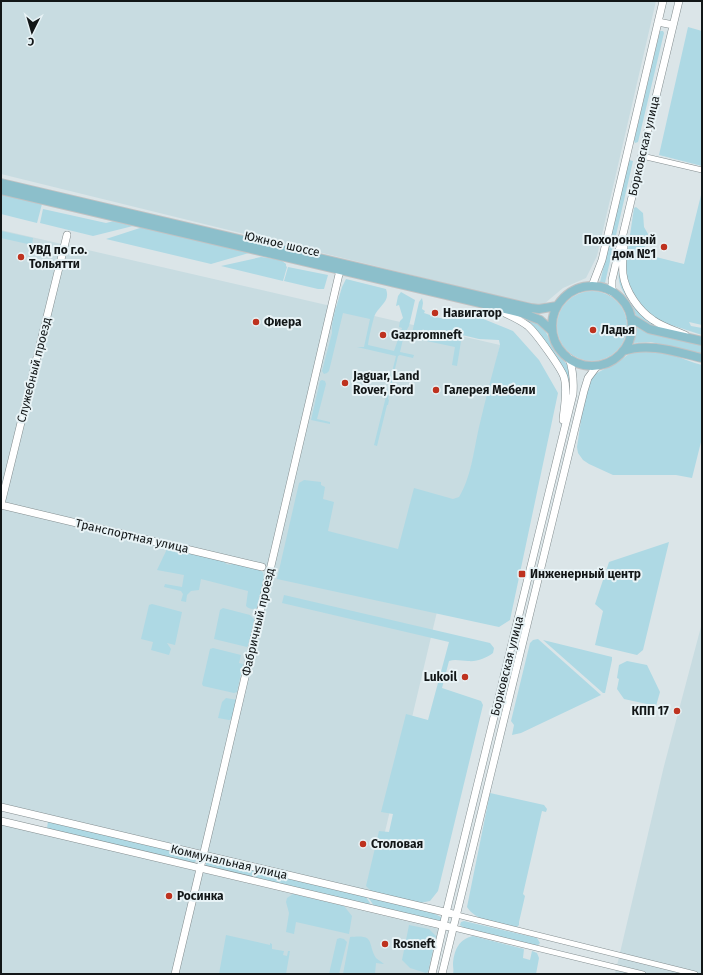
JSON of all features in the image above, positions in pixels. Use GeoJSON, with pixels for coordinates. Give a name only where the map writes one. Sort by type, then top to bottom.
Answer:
{"type":"FeatureCollection","features":[{"type":"Feature","properties":{"kind":"main road","name":"Борковская улица"},"geometry":{"type":"LineString","coordinates":[[592,286],[602,260],[663,1]]}},
{"type":"Feature","properties":{"kind":"main road","name":"Борковская улица"},"geometry":{"type":"LineString","coordinates":[[612,292],[612,280],[679,1]]}},
{"type":"Feature","properties":{"kind":"main road"},"geometry":{"type":"LineString","coordinates":[[658,22],[673,25]]}},
{"type":"Feature","properties":{"kind":"main road","name":"Южное шоссе"},"geometry":{"type":"LineString","coordinates":[[1,183],[530,308],[539,309],[557,306]]}},
{"type":"Feature","properties":{"kind":"main road","name":"Южное шоссе"},"geometry":{"type":"LineString","coordinates":[[1,190],[533,316],[552,331]]}},
{"type":"Feature","properties":{"kind":"main road"},"geometry":{"type":"LineString","coordinates":[[626,225],[623,273],[628,291],[646,315],[654,321],[702,341]]}},
{"type":"Feature","properties":{"kind":"main road","name":"Служебный проезд"},"geometry":{"type":"LineString","coordinates":[[1,504],[67,236]]}},
{"type":"Feature","properties":{"kind":"main road","name":"Фабричный проезд"},"geometry":{"type":"LineString","coordinates":[[175,974],[340,270]]}},
{"type":"Feature","properties":{"kind":"main road"},"geometry":{"type":"LineString","coordinates":[[592,286],[612,292],[623,301],[631,318],[631,336],[623,351],[614,359],[597,366],[582,365],[569,358],[556,344],[552,331],[552,318],[557,306],[570,292],[582,287],[592,286]]}},
{"type":"Feature","properties":{"kind":"main road"},"geometry":{"type":"LineString","coordinates":[[489,306],[517,318],[529,327],[561,371],[566,388],[561,444]]}},
{"type":"Feature","properties":{"kind":"main road"},"geometry":{"type":"LineString","coordinates":[[631,318],[649,329],[702,341]]}},
{"type":"Feature","properties":{"kind":"main road"},"geometry":{"type":"LineString","coordinates":[[623,351],[636,347],[652,347],[702,358]]}},
{"type":"Feature","properties":{"kind":"main road","name":"Борковская улица"},"geometry":{"type":"LineString","coordinates":[[432,974],[561,444],[573,389],[573,368],[569,358]]}},
{"type":"Feature","properties":{"kind":"main road","name":"Борковская улица"},"geometry":{"type":"LineString","coordinates":[[442,974],[584,391],[588,378],[597,366]]}},
{"type":"Feature","properties":{"kind":"main road","name":"Транспортная улица"},"geometry":{"type":"LineString","coordinates":[[1,504],[262,567]]}},
{"type":"Feature","properties":{"kind":"main road"},"geometry":{"type":"LineString","coordinates":[[516,631],[525,633]]}},
{"type":"Feature","properties":{"kind":"main road"},"geometry":{"type":"LineString","coordinates":[[2,821],[7,818],[8,811],[3,808]]}},
{"type":"Feature","properties":{"kind":"main road","name":"Коммунальная улица"},"geometry":{"type":"LineString","coordinates":[[3,808],[457,915]]}},
{"type":"Feature","properties":{"kind":"main road"},"geometry":{"type":"LineString","coordinates":[[18,824],[14,818],[21,812]]}},
{"type":"Feature","properties":{"kind":"main road","name":"Коммунальная улица"},"geometry":{"type":"LineString","coordinates":[[2,821],[454,928]]}},
{"type":"Feature","properties":{"kind":"street"},"geometry":{"type":"LineString","coordinates":[[642,156],[702,170]]}},
{"type":"Feature","properties":{"kind":"street"},"geometry":{"type":"LineString","coordinates":[[457,915],[695,974]]}},
{"type":"Feature","properties":{"kind":"street"},"geometry":{"type":"LineString","coordinates":[[454,928],[643,974]]}},
{"type":"Feature","properties":{"kind":"shaded area"},"geometry":{"type":"Polygon","coordinates":[[[1,1],[656,1],[597,256],[586,278],[563,288],[544,304],[534,305],[1,174],[1,1]]]}},
{"type":"Feature","properties":{"kind":"shaded area"},"geometry":{"type":"Polygon","coordinates":[[[688,27],[702,31],[702,166],[659,155],[688,27]]]}},
{"type":"Feature","properties":{"kind":"shaded area"},"geometry":{"type":"Polygon","coordinates":[[[660,31],[663,31],[664,33],[638,142],[635,143],[634,141],[660,31]]]}},
{"type":"Feature","properties":{"kind":"shaded area"},"geometry":{"type":"Polygon","coordinates":[[[629,160],[633,161],[605,283],[600,282],[629,160]]]}},
{"type":"Feature","properties":{"kind":"shaded area"},"geometry":{"type":"Polygon","coordinates":[[[702,191],[702,325],[689,322],[691,326],[702,328],[702,335],[659,321],[643,308],[629,286],[625,269],[634,208],[636,207],[643,213],[644,227],[648,234],[644,250],[648,255],[684,264],[702,191]]]}},
{"type":"Feature","properties":{"kind":"shaded area"},"geometry":{"type":"Polygon","coordinates":[[[1,194],[42,204],[37,223],[1,214],[1,194]]]}},
{"type":"Feature","properties":{"kind":"shaded area"},"geometry":{"type":"Polygon","coordinates":[[[43,209],[106,223],[114,221],[133,226],[93,236],[40,223],[43,209]]]}},
{"type":"Feature","properties":{"kind":"shaded area"},"geometry":{"type":"Polygon","coordinates":[[[143,227],[249,253],[211,264],[106,239],[143,227]]]}},
{"type":"Feature","properties":{"kind":"shaded area"},"geometry":{"type":"Polygon","coordinates":[[[1,230],[500,345],[371,891],[1,804],[1,230]]]}},
{"type":"Feature","properties":{"kind":"shaded area"},"geometry":{"type":"Polygon","coordinates":[[[1,231],[33,238],[32,245],[1,238],[1,231]]]}},
{"type":"Feature","properties":{"kind":"shaded area"},"geometry":{"type":"Polygon","coordinates":[[[261,257],[281,260],[286,264],[287,267],[283,281],[221,266],[261,257]]]}},
{"type":"Feature","properties":{"kind":"shaded area"},"geometry":{"type":"Polygon","coordinates":[[[620,265],[623,286],[661,328],[652,326],[640,320],[636,316],[619,283],[620,265]]]}},
{"type":"Feature","properties":{"kind":"shaded area"},"geometry":{"type":"Polygon","coordinates":[[[288,267],[328,275],[324,289],[284,281],[288,267]]]}},
{"type":"Feature","properties":{"kind":"shaded area"},"geometry":{"type":"Polygon","coordinates":[[[346,279],[386,289],[387,297],[374,317],[368,345],[394,351],[402,328],[399,327],[400,321],[403,318],[399,305],[396,306],[398,296],[401,292],[415,300],[409,326],[404,335],[400,352],[414,355],[413,358],[400,355],[398,356],[388,405],[377,446],[374,445],[396,356],[357,347],[364,347],[370,319],[343,313],[329,371],[324,374],[322,371],[332,333],[335,311],[346,279]]]}},
{"type":"Feature","properties":{"kind":"shaded area"},"geometry":{"type":"Polygon","coordinates":[[[585,291],[599,291],[612,297],[621,306],[625,312],[627,326],[625,340],[617,351],[606,359],[599,361],[585,361],[578,359],[567,351],[559,340],[557,333],[557,319],[559,312],[567,301],[578,293],[585,291]]]}},
{"type":"Feature","properties":{"kind":"shaded area"},"geometry":{"type":"Polygon","coordinates":[[[422,298],[422,309],[425,311],[424,313],[430,316],[445,319],[446,310],[481,318],[513,331],[539,360],[558,393],[510,620],[499,627],[277,579],[299,483],[304,480],[321,482],[321,485],[325,487],[323,499],[334,502],[328,531],[398,549],[414,488],[453,499],[459,497],[470,471],[482,413],[500,345],[499,340],[479,339],[462,335],[457,366],[452,365],[455,347],[417,339],[412,333],[419,302],[422,298]]]}},
{"type":"Feature","properties":{"kind":"shaded area"},"geometry":{"type":"Polygon","coordinates":[[[516,315],[534,321],[543,328],[556,353],[564,360],[568,367],[571,378],[569,391],[565,373],[516,315]]]}},
{"type":"Feature","properties":{"kind":"shaded area"},"geometry":{"type":"Polygon","coordinates":[[[636,327],[646,332],[702,345],[702,354],[651,342],[633,343],[636,327]]]}},
{"type":"Feature","properties":{"kind":"shaded area"},"geometry":{"type":"Polygon","coordinates":[[[641,349],[665,352],[702,365],[702,442],[692,478],[676,475],[613,475],[589,464],[583,460],[578,453],[577,447],[581,420],[578,419],[589,382],[595,374],[618,362],[629,354],[641,349]]]}},
{"type":"Feature","properties":{"kind":"shaded area"},"geometry":{"type":"Polygon","coordinates":[[[320,381],[325,381],[326,384],[317,419],[330,422],[330,424],[311,420],[320,381]]]}},
{"type":"Feature","properties":{"kind":"shaded area"},"geometry":{"type":"Polygon","coordinates":[[[669,542],[643,650],[637,655],[595,645],[603,611],[595,604],[609,562],[669,542]]]}},
{"type":"Feature","properties":{"kind":"shaded area"},"geometry":{"type":"Polygon","coordinates":[[[167,549],[223,560],[226,564],[231,565],[231,562],[261,570],[264,578],[258,608],[250,609],[246,606],[248,591],[201,579],[199,590],[191,591],[187,595],[186,602],[181,601],[183,594],[181,591],[164,587],[165,584],[182,587],[184,575],[157,570],[167,549]]]}},
{"type":"Feature","properties":{"kind":"shaded area"},"geometry":{"type":"Polygon","coordinates":[[[284,595],[490,643],[494,648],[493,653],[478,660],[449,661],[442,688],[481,701],[483,705],[438,891],[430,901],[420,903],[371,891],[366,886],[379,831],[389,832],[393,814],[381,812],[406,714],[428,720],[449,642],[282,603],[284,595]]]}},
{"type":"Feature","properties":{"kind":"shaded area"},"geometry":{"type":"Polygon","coordinates":[[[152,604],[182,612],[175,645],[167,643],[171,649],[169,655],[151,650],[153,642],[141,639],[149,605],[152,604]]]}},
{"type":"Feature","properties":{"kind":"shaded area"},"geometry":{"type":"Polygon","coordinates":[[[223,608],[250,615],[255,620],[247,647],[214,639],[220,610],[223,608]]]}},
{"type":"Feature","properties":{"kind":"shaded area"},"geometry":{"type":"Polygon","coordinates":[[[702,623],[702,974],[615,974],[664,766],[702,623]]]}},
{"type":"Feature","properties":{"kind":"shaded area"},"geometry":{"type":"Polygon","coordinates":[[[538,639],[601,695],[521,733],[512,735],[514,725],[511,721],[530,643],[533,640],[538,639]]]}},
{"type":"Feature","properties":{"kind":"shaded area"},"geometry":{"type":"Polygon","coordinates":[[[543,640],[612,657],[605,693],[603,693],[543,640]]]}},
{"type":"Feature","properties":{"kind":"shaded area"},"geometry":{"type":"Polygon","coordinates":[[[213,648],[241,655],[239,663],[243,664],[237,692],[234,693],[203,686],[202,684],[210,649],[213,648]]]}},
{"type":"Feature","properties":{"kind":"shaded area"},"geometry":{"type":"Polygon","coordinates":[[[627,661],[647,665],[660,692],[656,706],[624,699],[617,689],[619,665],[627,661]]]}},
{"type":"Feature","properties":{"kind":"shaded area"},"geometry":{"type":"Polygon","coordinates":[[[226,698],[237,700],[233,719],[229,720],[218,718],[222,702],[226,698]]]}},
{"type":"Feature","properties":{"kind":"shaded area"},"geometry":{"type":"Polygon","coordinates":[[[490,793],[544,805],[547,809],[546,812],[542,811],[523,894],[525,896],[519,925],[516,928],[482,919],[471,912],[467,907],[490,793]]]}},
{"type":"Feature","properties":{"kind":"shaded area"},"geometry":{"type":"Polygon","coordinates":[[[48,821],[195,856],[196,861],[194,863],[47,829],[48,821]]]}},
{"type":"Feature","properties":{"kind":"shaded area"},"geometry":{"type":"Polygon","coordinates":[[[1,824],[439,929],[428,974],[1,974],[1,824]]]}},
{"type":"Feature","properties":{"kind":"shaded area"},"geometry":{"type":"Polygon","coordinates":[[[210,860],[366,897],[372,906],[206,866],[206,862],[210,860]]]}},
{"type":"Feature","properties":{"kind":"shaded area"},"geometry":{"type":"Polygon","coordinates":[[[293,894],[344,906],[352,916],[349,934],[296,922],[294,934],[286,932],[289,913],[286,902],[287,898],[293,894]]]}},
{"type":"Feature","properties":{"kind":"shaded area"},"geometry":{"type":"Polygon","coordinates":[[[368,897],[431,912],[443,918],[441,921],[437,922],[374,906],[368,897]]]}},
{"type":"Feature","properties":{"kind":"shaded area"},"geometry":{"type":"Polygon","coordinates":[[[464,921],[537,938],[540,943],[537,946],[464,928],[460,925],[461,922],[464,921]]]}},
{"type":"Feature","properties":{"kind":"shaded area"},"geometry":{"type":"Polygon","coordinates":[[[409,925],[429,929],[436,936],[428,972],[426,973],[410,968],[402,960],[409,925]]]}},
{"type":"Feature","properties":{"kind":"shaded area"},"geometry":{"type":"Polygon","coordinates":[[[226,935],[270,945],[270,943],[272,944],[272,949],[284,951],[283,955],[287,956],[288,951],[290,951],[286,974],[219,974],[226,935]]]}},
{"type":"Feature","properties":{"kind":"shaded area"},"geometry":{"type":"Polygon","coordinates":[[[358,936],[367,938],[376,958],[384,964],[376,963],[375,974],[343,974],[350,937],[358,936]]]}},
{"type":"Feature","properties":{"kind":"shaded area"},"geometry":{"type":"Polygon","coordinates":[[[473,936],[524,949],[523,958],[530,960],[532,951],[537,953],[539,958],[536,974],[453,974],[453,964],[458,946],[468,937],[473,936]]]}},
{"type":"Feature","properties":{"kind":"shaded area"},"geometry":{"type":"Polygon","coordinates":[[[340,938],[347,942],[339,974],[329,974],[337,939],[340,938]]]}},
{"type":"Feature","properties":{"kind":"place","name":"Похоронный дом №1"},"geometry":{"type":"Point","coordinates":[664,247]}},
{"type":"Feature","properties":{"kind":"place","name":"УВД по г.о. Тольятти"},"geometry":{"type":"Point","coordinates":[21,257]}},
{"type":"Feature","properties":{"kind":"place","name":"Навигатор"},"geometry":{"type":"Point","coordinates":[435,313]}},
{"type":"Feature","properties":{"kind":"place","name":"Фиера"},"geometry":{"type":"Point","coordinates":[256,322]}},
{"type":"Feature","properties":{"kind":"place","name":"Ладья"},"geometry":{"type":"Point","coordinates":[593,330]}},
{"type":"Feature","properties":{"kind":"place","name":"Gazpromneft"},"geometry":{"type":"Point","coordinates":[383,335]}},
{"type":"Feature","properties":{"kind":"place","name":"Jaguar, Land Rover, Ford"},"geometry":{"type":"Point","coordinates":[345,383]}},
{"type":"Feature","properties":{"kind":"place","name":"Галерея Мебели"},"geometry":{"type":"Point","coordinates":[436,390]}},
{"type":"Feature","properties":{"kind":"place","name":"Инженерный центр"},"geometry":{"type":"Point","coordinates":[522,574]}},
{"type":"Feature","properties":{"kind":"place","name":"Lukoil"},"geometry":{"type":"Point","coordinates":[465,677]}},
{"type":"Feature","properties":{"kind":"place","name":"КПП 17"},"geometry":{"type":"Point","coordinates":[677,711]}},
{"type":"Feature","properties":{"kind":"place","name":"Столовая"},"geometry":{"type":"Point","coordinates":[363,844]}},
{"type":"Feature","properties":{"kind":"place","name":"Росинка"},"geometry":{"type":"Point","coordinates":[169,896]}},
{"type":"Feature","properties":{"kind":"place","name":"Rosneft"},"geometry":{"type":"Point","coordinates":[385,944]}}]}
